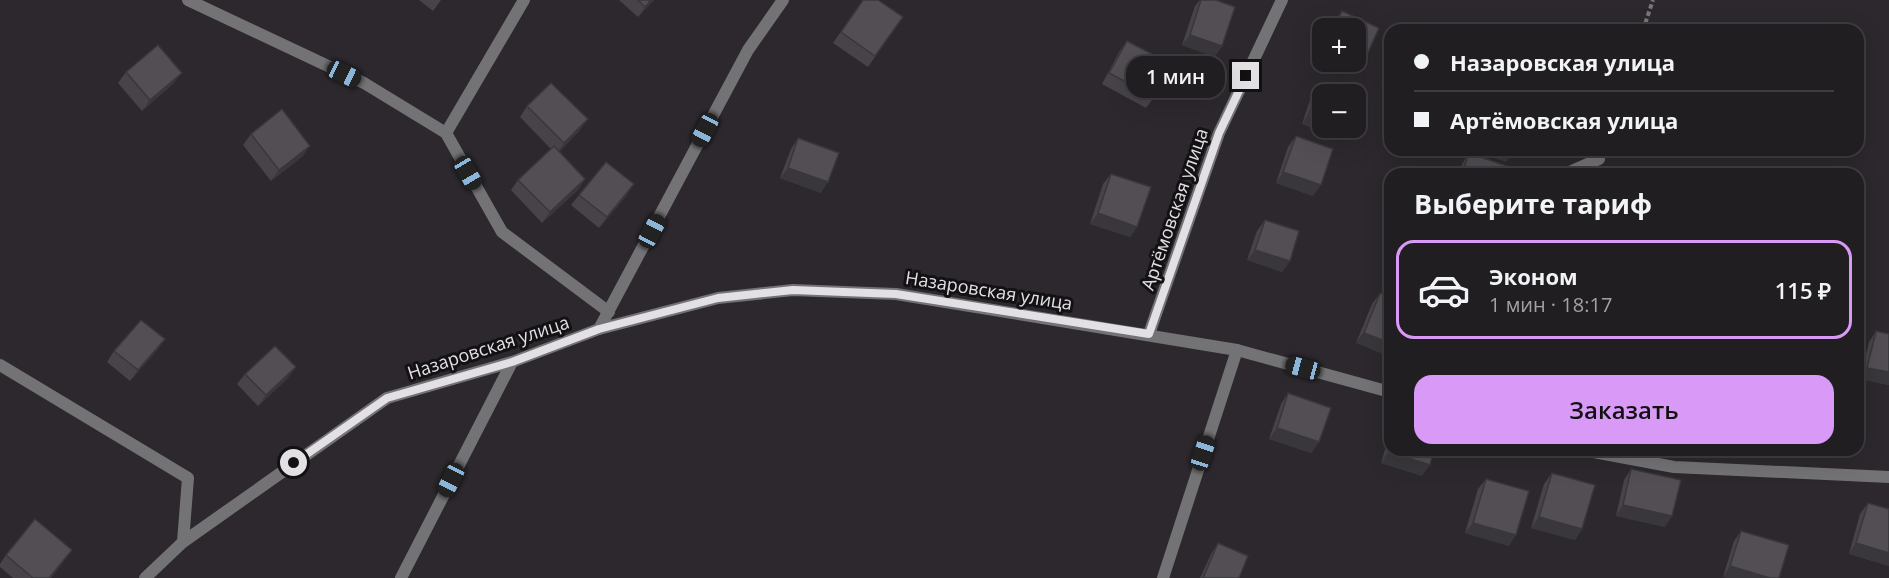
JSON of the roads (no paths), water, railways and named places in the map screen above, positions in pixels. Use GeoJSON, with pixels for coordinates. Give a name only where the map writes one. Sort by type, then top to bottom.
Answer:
{"type":"FeatureCollection","features":[{"type":"Feature","properties":{"kind":"street"},"geometry":{"type":"LineString","coordinates":[[188,0],[364,83],[446,133],[502,232],[609,312]]}},
{"type":"Feature","properties":{"kind":"street"},"geometry":{"type":"LineString","coordinates":[[446,133],[524,0]]}},
{"type":"Feature","properties":{"kind":"street"},"geometry":{"type":"LineString","coordinates":[[599,329],[748,50],[783,0]]}},
{"type":"Feature","properties":{"kind":"street","name":"Артёмовская улица"},"geometry":{"type":"LineString","coordinates":[[1149,334],[1219,133],[1282,0]]}},
{"type":"Feature","properties":{"kind":"street"},"geometry":{"type":"LineString","coordinates":[[1579,168],[1599,159]]}},
{"type":"Feature","properties":{"kind":"street","name":"Назаровская улица"},"geometry":{"type":"LineString","coordinates":[[145,578],[183,542],[387,398],[512,362],[599,329],[718,298],[793,290],[896,294],[1238,350],[1384,390]]}},
{"type":"Feature","properties":{"kind":"street"},"geometry":{"type":"LineString","coordinates":[[1163,578],[1238,350]]}},
{"type":"Feature","properties":{"kind":"street"},"geometry":{"type":"LineString","coordinates":[[401,578],[512,362]]}},
{"type":"Feature","properties":{"kind":"street"},"geometry":{"type":"LineString","coordinates":[[0,365],[188,478],[183,542]]}},
{"type":"Feature","properties":{"kind":"street"},"geometry":{"type":"LineString","coordinates":[[1615,456],[1674,467],[1889,477]]}}]}
